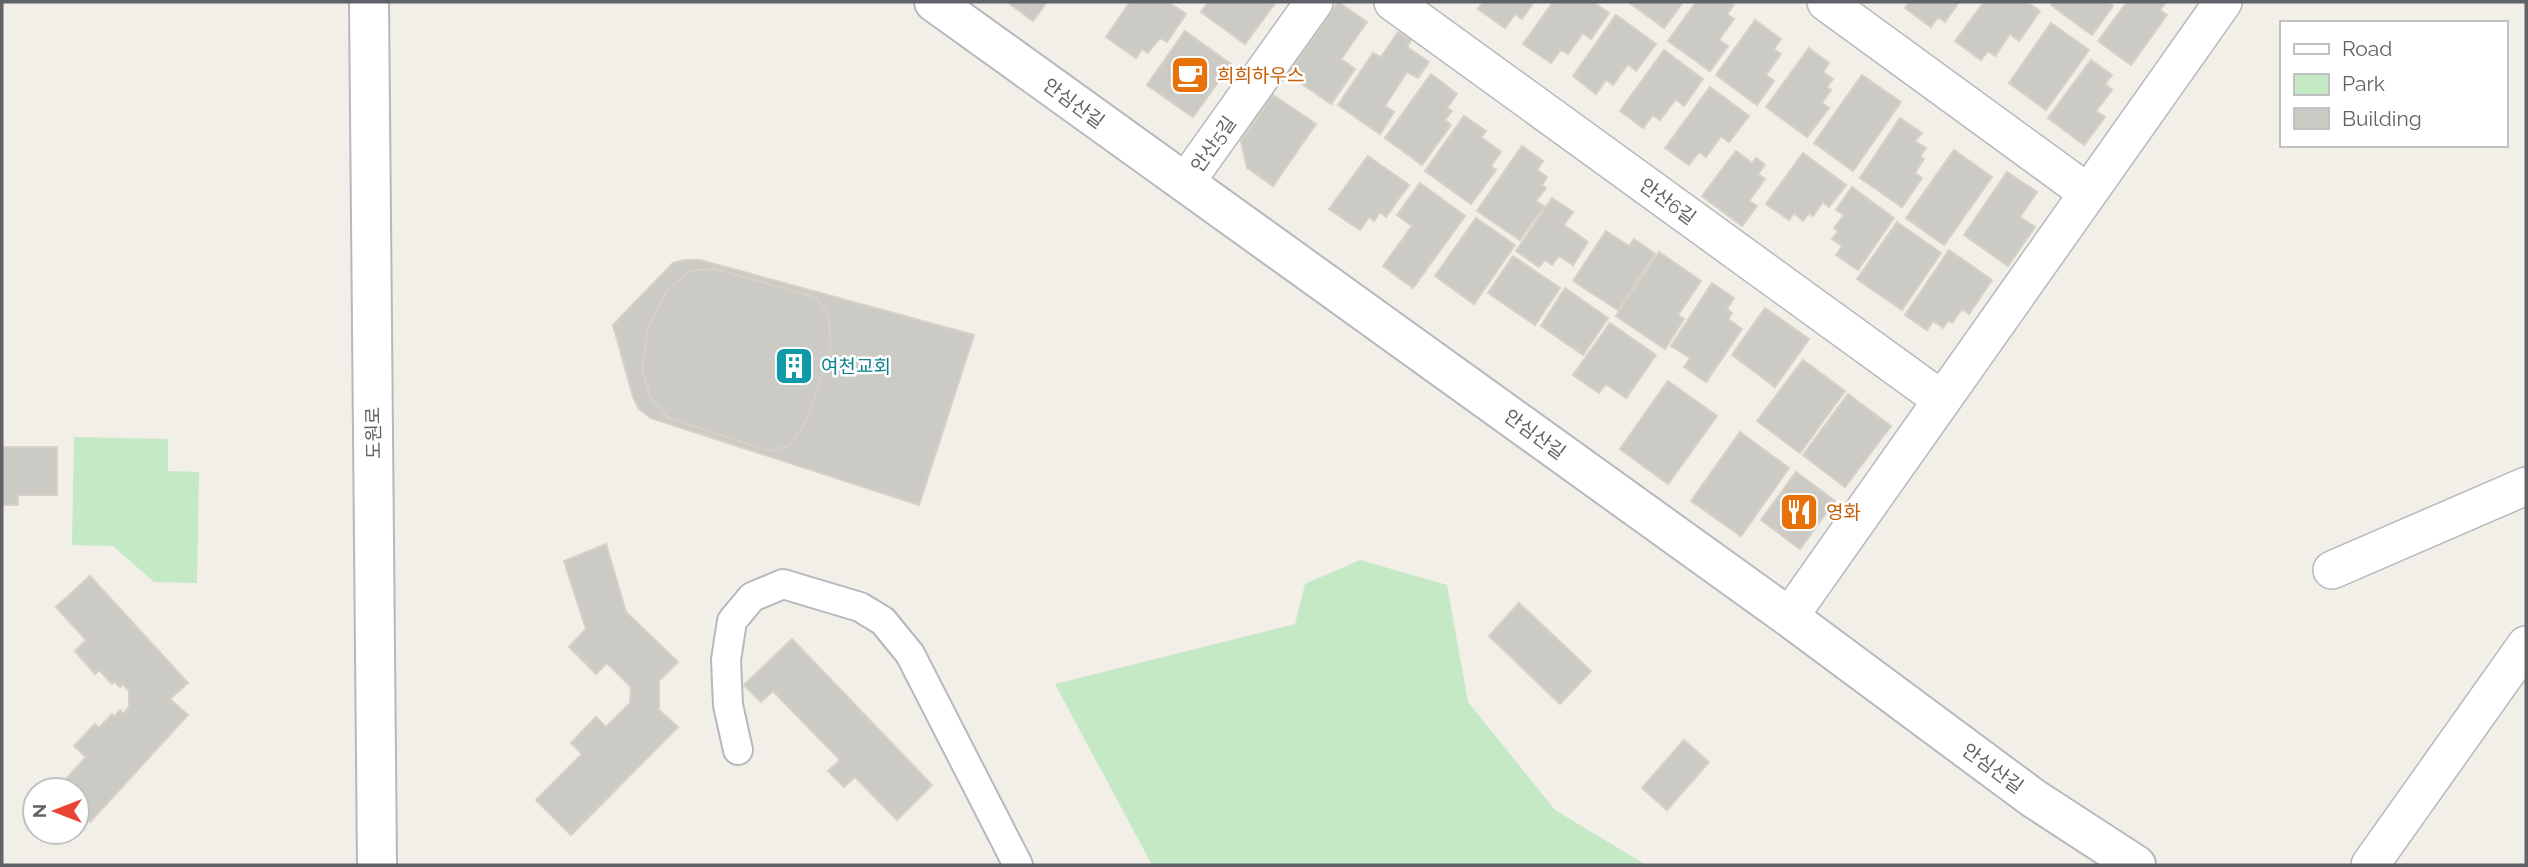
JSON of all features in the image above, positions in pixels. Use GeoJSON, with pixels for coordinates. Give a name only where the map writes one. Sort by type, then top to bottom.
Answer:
{"type":"FeatureCollection","features":[{"type":"Feature","properties":{"kind":"street","name":"도원로"},"geometry":{"type":"LineString","coordinates":[[369,2],[377,865]]}},
{"type":"Feature","properties":{"kind":"street","name":"안심산길"},"geometry":{"type":"LineString","coordinates":[[934,2],[1789,617],[2000,774],[2136,865]]}},
{"type":"Feature","properties":{"kind":"street","name":"안산5길"},"geometry":{"type":"LineString","coordinates":[[1185,183],[1314,2]]}},
{"type":"Feature","properties":{"kind":"street","name":"안산6길"},"geometry":{"type":"LineString","coordinates":[[1393,2],[1942,400]]}},
{"type":"Feature","properties":{"kind":"street"},"geometry":{"type":"LineString","coordinates":[[1826,2],[2088,193]]}},
{"type":"Feature","properties":{"kind":"street"},"geometry":{"type":"LineString","coordinates":[[1789,617],[2223,2]]}},
{"type":"Feature","properties":{"kind":"street"},"geometry":{"type":"LineString","coordinates":[[2332,570],[2526,486]]}},
{"type":"Feature","properties":{"kind":"street"},"geometry":{"type":"LineString","coordinates":[[738,750],[728,705],[726,660],[732,621],[752,597],[783,584],[860,607],[883,621],[911,654],[1018,865]]}},
{"type":"Feature","properties":{"kind":"street"},"geometry":{"type":"LineString","coordinates":[[2370,865],[2526,645]]}},
{"type":"Feature","properties":{"kind":"green space"},"geometry":{"type":"Polygon","coordinates":[[[74,437],[168,439],[168,471],[199,472],[197,583],[154,582],[113,546],[72,545],[74,437]]]}},
{"type":"Feature","properties":{"kind":"green space"},"geometry":{"type":"Polygon","coordinates":[[[1360,560],[1447,585],[1468,702],[1555,810],[1646,865],[1152,865],[1055,684],[1295,624],[1305,584],[1360,560]]]}},
{"type":"Feature","properties":{"kind":"building"},"geometry":{"type":"Polygon","coordinates":[[[1007,2],[1047,2],[1033,21],[1007,2]]]}},
{"type":"Feature","properties":{"kind":"building"},"geometry":{"type":"Polygon","coordinates":[[[1130,2],[1168,2],[1186,14],[1167,42],[1160,38],[1148,53],[1142,49],[1136,58],[1106,37],[1130,2]]]}},
{"type":"Feature","properties":{"kind":"building"},"geometry":{"type":"Polygon","coordinates":[[[1208,2],[1276,2],[1245,44],[1201,12],[1208,2]]]}},
{"type":"Feature","properties":{"kind":"building"},"geometry":{"type":"Polygon","coordinates":[[[1338,2],[1367,22],[1341,59],[1355,69],[1331,104],[1288,74],[1338,2]]]}},
{"type":"Feature","properties":{"kind":"building"},"geometry":{"type":"Polygon","coordinates":[[[1483,2],[1534,2],[1522,19],[1515,14],[1505,28],[1478,9],[1483,2]]]}},
{"type":"Feature","properties":{"kind":"building"},"geometry":{"type":"Polygon","coordinates":[[[1553,2],[1593,2],[1609,13],[1591,39],[1583,33],[1568,54],[1561,50],[1551,63],[1523,44],[1553,2]]]}},
{"type":"Feature","properties":{"kind":"building"},"geometry":{"type":"Polygon","coordinates":[[[1628,2],[1683,2],[1664,28],[1628,2]]]}},
{"type":"Feature","properties":{"kind":"building"},"geometry":{"type":"Polygon","coordinates":[[[1696,2],[1730,2],[1734,5],[1727,14],[1734,19],[1719,40],[1728,46],[1710,71],[1668,41],[1696,2]]]}},
{"type":"Feature","properties":{"kind":"building"},"geometry":{"type":"Polygon","coordinates":[[[1909,2],[1959,2],[1945,22],[1938,17],[1931,27],[1905,8],[1909,2]]]}},
{"type":"Feature","properties":{"kind":"building"},"geometry":{"type":"Polygon","coordinates":[[[1984,2],[2027,2],[2040,11],[2019,41],[2010,34],[1995,56],[1988,51],[1981,60],[1955,41],[1984,2]]]}},
{"type":"Feature","properties":{"kind":"building"},"geometry":{"type":"Polygon","coordinates":[[[2053,2],[2108,2],[2113,6],[2092,35],[2051,5],[2053,2]]]}},
{"type":"Feature","properties":{"kind":"building"},"geometry":{"type":"Polygon","coordinates":[[[2127,2],[2166,2],[2160,10],[2167,15],[2131,65],[2098,41],[2127,2]]]}},
{"type":"Feature","properties":{"kind":"building"},"geometry":{"type":"Polygon","coordinates":[[[1616,15],[1656,44],[1636,71],[1628,64],[1613,85],[1606,80],[1596,94],[1573,76],[1616,15]]]}},
{"type":"Feature","properties":{"kind":"building"},"geometry":{"type":"Polygon","coordinates":[[[1755,20],[1781,39],[1774,49],[1781,54],[1766,75],[1774,81],[1757,105],[1716,75],[1755,20]]]}},
{"type":"Feature","properties":{"kind":"building"},"geometry":{"type":"Polygon","coordinates":[[[2051,23],[2089,50],[2046,110],[2009,83],[2051,23]]]}},
{"type":"Feature","properties":{"kind":"building"},"geometry":{"type":"Polygon","coordinates":[[[1185,31],[1231,64],[1193,117],[1147,85],[1185,31]]]}},
{"type":"Feature","properties":{"kind":"building"},"geometry":{"type":"Polygon","coordinates":[[[1398,32],[1411,40],[1407,47],[1429,62],[1418,78],[1407,72],[1385,106],[1394,112],[1380,134],[1338,105],[1373,53],[1381,57],[1398,32]]]}},
{"type":"Feature","properties":{"kind":"building"},"geometry":{"type":"Polygon","coordinates":[[[1809,48],[1829,63],[1823,72],[1833,79],[1827,87],[1831,90],[1822,103],[1829,108],[1807,137],[1766,107],[1809,48]]]}},
{"type":"Feature","properties":{"kind":"building"},"geometry":{"type":"Polygon","coordinates":[[[1664,50],[1703,79],[1684,106],[1676,99],[1660,120],[1653,115],[1643,128],[1620,111],[1664,50]]]}},
{"type":"Feature","properties":{"kind":"building"},"geometry":{"type":"Polygon","coordinates":[[[2091,60],[2112,75],[2105,84],[2112,90],[2096,111],[2105,117],[2084,145],[2048,118],[2091,60]]]}},
{"type":"Feature","properties":{"kind":"building"},"geometry":{"type":"Polygon","coordinates":[[[1431,74],[1457,94],[1447,108],[1452,111],[1445,120],[1451,125],[1422,165],[1385,138],[1431,74]]]}},
{"type":"Feature","properties":{"kind":"building"},"geometry":{"type":"Polygon","coordinates":[[[1862,75],[1901,102],[1853,171],[1814,143],[1862,75]]]}},
{"type":"Feature","properties":{"kind":"building"},"geometry":{"type":"Polygon","coordinates":[[[1710,87],[1749,116],[1729,142],[1721,136],[1706,157],[1699,152],[1689,165],[1665,148],[1710,87]]]}},
{"type":"Feature","properties":{"kind":"building"},"geometry":{"type":"Polygon","coordinates":[[[1273,95],[1316,124],[1273,186],[1247,168],[1241,141],[1273,95]]]}},
{"type":"Feature","properties":{"kind":"building"},"geometry":{"type":"Polygon","coordinates":[[[1464,116],[1486,131],[1481,137],[1501,152],[1491,166],[1496,170],[1471,204],[1425,171],[1464,116]]]}},
{"type":"Feature","properties":{"kind":"building"},"geometry":{"type":"Polygon","coordinates":[[[1900,118],[1922,133],[1915,141],[1926,148],[1920,157],[1924,159],[1915,173],[1922,178],[1902,207],[1860,178],[1900,118]]]}},
{"type":"Feature","properties":{"kind":"building"},"geometry":{"type":"Polygon","coordinates":[[[1522,146],[1543,161],[1537,170],[1547,177],[1542,185],[1546,188],[1536,201],[1544,206],[1520,240],[1477,211],[1522,146]]]}},
{"type":"Feature","properties":{"kind":"building"},"geometry":{"type":"Polygon","coordinates":[[[1954,150],[1992,177],[1944,245],[1906,218],[1954,150]]]}},
{"type":"Feature","properties":{"kind":"building"},"geometry":{"type":"Polygon","coordinates":[[[1736,151],[1752,163],[1756,158],[1765,165],[1758,174],[1765,179],[1749,201],[1757,206],[1742,226],[1702,196],[1736,151]]]}},
{"type":"Feature","properties":{"kind":"building"},"geometry":{"type":"Polygon","coordinates":[[[1803,153],[1846,185],[1829,207],[1823,202],[1813,216],[1809,213],[1803,221],[1794,213],[1789,220],[1766,204],[1803,153]]]}},
{"type":"Feature","properties":{"kind":"building"},"geometry":{"type":"Polygon","coordinates":[[[1368,156],[1409,185],[1386,217],[1380,212],[1374,221],[1369,217],[1360,230],[1329,209],[1368,156]]]}},
{"type":"Feature","properties":{"kind":"building"},"geometry":{"type":"Polygon","coordinates":[[[2007,172],[2037,192],[2020,217],[2035,227],[2008,266],[1964,235],[2007,172]]]}},
{"type":"Feature","properties":{"kind":"building"},"geometry":{"type":"Polygon","coordinates":[[[1420,183],[1465,216],[1413,288],[1383,266],[1412,226],[1397,215],[1420,183]]]}},
{"type":"Feature","properties":{"kind":"building"},"geometry":{"type":"Polygon","coordinates":[[[1852,187],[1894,218],[1858,270],[1836,255],[1842,246],[1832,239],[1838,231],[1834,228],[1844,215],[1836,210],[1852,187]]]}},
{"type":"Feature","properties":{"kind":"building"},"geometry":{"type":"Polygon","coordinates":[[[1552,198],[1573,212],[1564,225],[1588,242],[1573,265],[1559,256],[1552,265],[1545,260],[1539,267],[1516,251],[1552,198]]]}},
{"type":"Feature","properties":{"kind":"building"},"geometry":{"type":"Polygon","coordinates":[[[1476,218],[1515,245],[1474,304],[1435,276],[1476,218]]]}},
{"type":"Feature","properties":{"kind":"building"},"geometry":{"type":"Polygon","coordinates":[[[1897,222],[1941,253],[1902,310],[1857,279],[1897,222]]]}},
{"type":"Feature","properties":{"kind":"building"},"geometry":{"type":"Polygon","coordinates":[[[1606,231],[1629,246],[1634,239],[1655,254],[1618,310],[1573,281],[1606,231]]]}},
{"type":"Feature","properties":{"kind":"building"},"geometry":{"type":"Polygon","coordinates":[[[1949,250],[1992,280],[1969,314],[1962,309],[1952,323],[1949,320],[1943,328],[1933,321],[1927,330],[1905,315],[1949,250]]]}},
{"type":"Feature","properties":{"kind":"building"},"geometry":{"type":"Polygon","coordinates":[[[1659,252],[1701,281],[1678,315],[1684,319],[1665,349],[1616,316],[1659,252]]]}},
{"type":"Feature","properties":{"kind":"building"},"geometry":{"type":"Polygon","coordinates":[[[1513,256],[1560,288],[1535,325],[1488,293],[1513,256]]]}},
{"type":"Feature","properties":{"kind":"building","name":"여천교회"},"geometry":{"type":"Polygon","coordinates":[[[700,260],[974,335],[919,505],[651,418],[639,409],[633,397],[613,325],[673,263],[700,260]]]}},
{"type":"Feature","properties":{"kind":"building"},"geometry":{"type":"Polygon","coordinates":[[[715,269],[816,297],[828,314],[831,347],[807,420],[790,445],[770,451],[668,418],[651,398],[642,369],[648,327],[667,291],[689,271],[715,269]]]}},
{"type":"Feature","properties":{"kind":"building"},"geometry":{"type":"Polygon","coordinates":[[[1712,283],[1734,298],[1727,309],[1732,313],[1728,319],[1742,329],[1706,382],[1684,367],[1690,358],[1671,346],[1712,283]]]}},
{"type":"Feature","properties":{"kind":"building"},"geometry":{"type":"Polygon","coordinates":[[[1565,288],[1608,318],[1583,355],[1541,326],[1565,288]]]}},
{"type":"Feature","properties":{"kind":"building"},"geometry":{"type":"Polygon","coordinates":[[[1765,308],[1809,339],[1775,387],[1732,355],[1765,308]]]}},
{"type":"Feature","properties":{"kind":"building"},"geometry":{"type":"Polygon","coordinates":[[[1610,323],[1656,355],[1626,398],[1606,384],[1599,393],[1573,375],[1610,323]]]}},
{"type":"Feature","properties":{"kind":"building"},"geometry":{"type":"Polygon","coordinates":[[[1803,360],[1845,391],[1800,453],[1757,421],[1803,360]]]}},
{"type":"Feature","properties":{"kind":"building"},"geometry":{"type":"Polygon","coordinates":[[[1668,381],[1717,416],[1668,484],[1620,449],[1668,381]]]}},
{"type":"Feature","properties":{"kind":"building"},"geometry":{"type":"Polygon","coordinates":[[[1848,394],[1891,426],[1845,487],[1803,455],[1848,394]]]}},
{"type":"Feature","properties":{"kind":"building"},"geometry":{"type":"Polygon","coordinates":[[[1740,432],[1789,468],[1741,536],[1691,501],[1740,432]]]}},
{"type":"Feature","properties":{"kind":"building"},"geometry":{"type":"Polygon","coordinates":[[[2,447],[57,447],[57,495],[18,495],[18,505],[2,505],[2,447]]]}},
{"type":"Feature","properties":{"kind":"building"},"geometry":{"type":"Polygon","coordinates":[[[1796,472],[1835,501],[1800,549],[1761,520],[1796,472]]]}},
{"type":"Feature","properties":{"kind":"building"},"geometry":{"type":"Polygon","coordinates":[[[606,544],[626,612],[678,662],[659,681],[659,710],[678,727],[571,835],[536,800],[582,754],[571,743],[596,717],[606,727],[630,703],[631,687],[607,663],[596,674],[569,647],[586,629],[564,561],[606,544]]]}},
{"type":"Feature","properties":{"kind":"building"},"geometry":{"type":"Polygon","coordinates":[[[90,576],[188,683],[170,699],[188,715],[91,821],[91,776],[69,776],[86,757],[74,746],[95,724],[99,728],[112,714],[114,717],[120,710],[123,714],[129,707],[129,691],[123,684],[120,687],[114,681],[112,684],[99,670],[95,674],[75,651],[86,640],[56,607],[90,576]]]}},
{"type":"Feature","properties":{"kind":"building"},"geometry":{"type":"Polygon","coordinates":[[[1519,603],[1591,671],[1560,704],[1489,636],[1519,603]]]}},
{"type":"Feature","properties":{"kind":"building"},"geometry":{"type":"Polygon","coordinates":[[[792,639],[932,785],[897,820],[855,777],[844,787],[828,771],[840,760],[773,691],[761,702],[744,685],[792,639]]]}},
{"type":"Feature","properties":{"kind":"building"},"geometry":{"type":"Polygon","coordinates":[[[1684,740],[1709,762],[1667,810],[1642,788],[1684,740]]]}},
{"type":"Feature","properties":{"kind":"place","name":"희희하우스"},"geometry":{"type":"Point","coordinates":[1190,75]}},
{"type":"Feature","properties":{"kind":"place","name":"여천교회"},"geometry":{"type":"Point","coordinates":[794,366]}},
{"type":"Feature","properties":{"kind":"place","name":"영화"},"geometry":{"type":"Point","coordinates":[1799,512]}}]}
